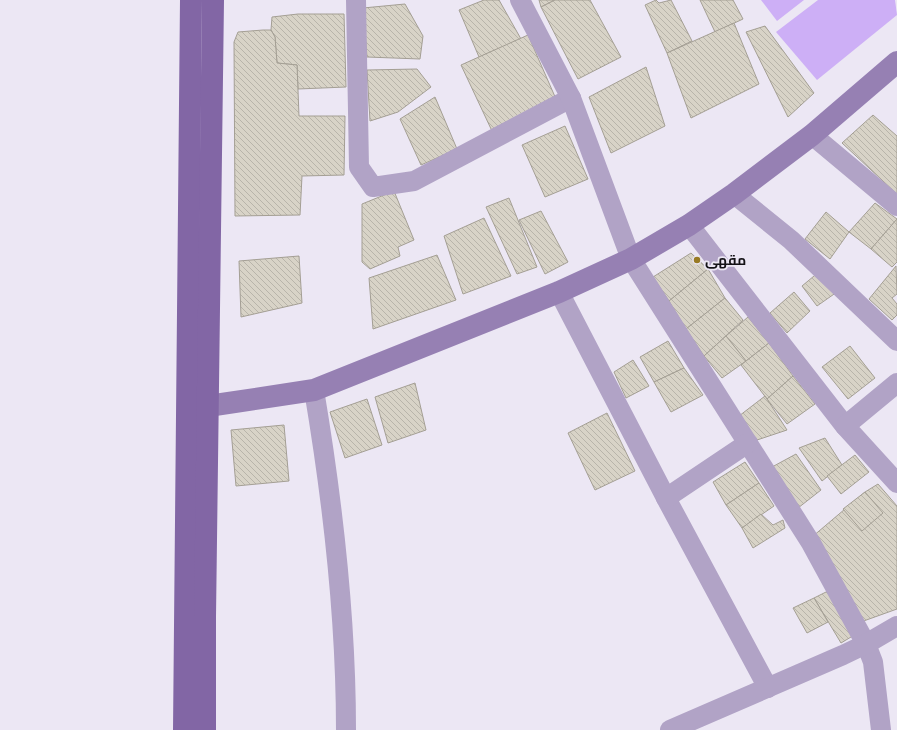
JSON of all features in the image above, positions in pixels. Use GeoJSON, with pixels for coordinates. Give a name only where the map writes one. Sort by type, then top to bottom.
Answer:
{"type":"FeatureCollection","features":[{"type":"Feature","properties":{"kind":"main road"},"geometry":{"type":"LineString","coordinates":[[191,0],[197,405],[205,730]]}},
{"type":"Feature","properties":{"kind":"main road"},"geometry":{"type":"LineString","coordinates":[[184,730],[213,0]]}},
{"type":"Feature","properties":{"kind":"main road"},"geometry":{"type":"LineString","coordinates":[[197,405],[314,390],[559,292],[631,259],[689,225],[734,194],[812,135],[894,68]]}},
{"type":"Feature","properties":{"kind":"street"},"geometry":{"type":"LineString","coordinates":[[356,0],[359,167],[373,186],[414,181],[571,98]]}},
{"type":"Feature","properties":{"kind":"street"},"geometry":{"type":"LineString","coordinates":[[520,0],[571,98],[631,259],[811,543],[866,644],[874,662],[881,730]]}},
{"type":"Feature","properties":{"kind":"street"},"geometry":{"type":"LineString","coordinates":[[812,135],[897,206]]}},
{"type":"Feature","properties":{"kind":"street"},"geometry":{"type":"LineString","coordinates":[[734,194],[791,240],[897,341]]}},
{"type":"Feature","properties":{"kind":"street"},"geometry":{"type":"LineString","coordinates":[[689,225],[845,426],[897,483]]}},
{"type":"Feature","properties":{"kind":"street"},"geometry":{"type":"LineString","coordinates":[[559,292],[666,498],[768,688]]}},
{"type":"Feature","properties":{"kind":"street"},"geometry":{"type":"LineString","coordinates":[[845,426],[897,383]]}},
{"type":"Feature","properties":{"kind":"street"},"geometry":{"type":"LineString","coordinates":[[314,390],[329,482],[340,585],[346,685],[346,730]]}},
{"type":"Feature","properties":{"kind":"street"},"geometry":{"type":"LineString","coordinates":[[666,498],[748,443]]}},
{"type":"Feature","properties":{"kind":"street"},"geometry":{"type":"LineString","coordinates":[[670,730],[866,644],[897,626]]}},
{"type":"Feature","properties":{"kind":"shaded area"},"geometry":{"type":"Polygon","coordinates":[[[761,0],[804,0],[777,21],[761,0]]]}},
{"type":"Feature","properties":{"kind":"shaded area"},"geometry":{"type":"Polygon","coordinates":[[[818,0],[895,0],[897,15],[817,80],[776,32],[818,0]]]}},
{"type":"Feature","properties":{"kind":"building"},"geometry":{"type":"Polygon","coordinates":[[[484,0],[499,0],[521,39],[479,57],[459,10],[484,0]]]}},
{"type":"Feature","properties":{"kind":"building"},"geometry":{"type":"Polygon","coordinates":[[[539,0],[555,0],[541,7],[539,0]]]}},
{"type":"Feature","properties":{"kind":"building"},"geometry":{"type":"Polygon","coordinates":[[[555,0],[590,0],[621,57],[578,79],[541,7],[555,0]]]}},
{"type":"Feature","properties":{"kind":"building"},"geometry":{"type":"Polygon","coordinates":[[[656,0],[659,3],[671,0],[692,41],[667,53],[645,5],[656,0]]]}},
{"type":"Feature","properties":{"kind":"building"},"geometry":{"type":"Polygon","coordinates":[[[700,0],[733,0],[743,19],[715,32],[700,0]]]}},
{"type":"Feature","properties":{"kind":"building"},"geometry":{"type":"Polygon","coordinates":[[[405,4],[423,36],[420,59],[367,57],[363,8],[405,4]]]}},
{"type":"Feature","properties":{"kind":"building"},"geometry":{"type":"Polygon","coordinates":[[[298,14],[344,14],[346,87],[298,89],[297,65],[277,63],[275,37],[271,30],[272,17],[298,14]]]}},
{"type":"Feature","properties":{"kind":"building"},"geometry":{"type":"Polygon","coordinates":[[[734,23],[759,84],[691,118],[667,53],[734,23]]]}},
{"type":"Feature","properties":{"kind":"building"},"geometry":{"type":"Polygon","coordinates":[[[765,26],[814,93],[788,117],[746,32],[765,26]]]}},
{"type":"Feature","properties":{"kind":"building"},"geometry":{"type":"Polygon","coordinates":[[[271,30],[275,37],[277,63],[297,65],[299,116],[345,116],[344,175],[302,176],[300,215],[235,216],[234,42],[238,32],[271,30]]]}},
{"type":"Feature","properties":{"kind":"building"},"geometry":{"type":"Polygon","coordinates":[[[528,35],[556,99],[492,131],[461,65],[528,35]]]}},
{"type":"Feature","properties":{"kind":"building"},"geometry":{"type":"Polygon","coordinates":[[[646,67],[665,126],[611,153],[589,97],[646,67]]]}},
{"type":"Feature","properties":{"kind":"building"},"geometry":{"type":"Polygon","coordinates":[[[417,69],[431,87],[398,112],[370,121],[367,70],[417,69]]]}},
{"type":"Feature","properties":{"kind":"building"},"geometry":{"type":"Polygon","coordinates":[[[435,97],[457,149],[421,165],[400,119],[435,97]]]}},
{"type":"Feature","properties":{"kind":"building"},"geometry":{"type":"Polygon","coordinates":[[[873,115],[897,136],[897,194],[842,143],[873,115]]]}},
{"type":"Feature","properties":{"kind":"building"},"geometry":{"type":"Polygon","coordinates":[[[565,126],[588,179],[545,197],[522,145],[565,126]]]}},
{"type":"Feature","properties":{"kind":"building"},"geometry":{"type":"Polygon","coordinates":[[[394,191],[414,240],[398,247],[400,256],[370,269],[362,262],[362,204],[394,191]]]}},
{"type":"Feature","properties":{"kind":"building"},"geometry":{"type":"Polygon","coordinates":[[[509,198],[537,267],[517,274],[486,207],[509,198]]]}},
{"type":"Feature","properties":{"kind":"building"},"geometry":{"type":"Polygon","coordinates":[[[875,203],[897,219],[871,249],[849,232],[875,203]]]}},
{"type":"Feature","properties":{"kind":"building"},"geometry":{"type":"Polygon","coordinates":[[[541,211],[568,262],[545,274],[519,220],[541,211]]]}},
{"type":"Feature","properties":{"kind":"building"},"geometry":{"type":"Polygon","coordinates":[[[826,212],[849,232],[830,259],[805,239],[826,212]]]}},
{"type":"Feature","properties":{"kind":"building"},"geometry":{"type":"Polygon","coordinates":[[[484,218],[511,276],[463,294],[444,236],[484,218]]]}},
{"type":"Feature","properties":{"kind":"building"},"geometry":{"type":"Polygon","coordinates":[[[897,219],[897,262],[892,267],[871,249],[897,219]]]}},
{"type":"Feature","properties":{"kind":"building"},"geometry":{"type":"Polygon","coordinates":[[[691,253],[708,269],[669,301],[653,277],[691,253]]]}},
{"type":"Feature","properties":{"kind":"building"},"geometry":{"type":"Polygon","coordinates":[[[437,255],[456,300],[373,329],[369,278],[437,255]]]}},
{"type":"Feature","properties":{"kind":"building"},"geometry":{"type":"Polygon","coordinates":[[[299,256],[302,303],[241,317],[239,261],[299,256]]]}},
{"type":"Feature","properties":{"kind":"building"},"geometry":{"type":"Polygon","coordinates":[[[896,266],[897,294],[892,298],[897,304],[897,315],[892,320],[869,299],[896,266]]]}},
{"type":"Feature","properties":{"kind":"building"},"geometry":{"type":"Polygon","coordinates":[[[708,269],[725,298],[686,329],[669,301],[708,269]]]}},
{"type":"Feature","properties":{"kind":"building"},"geometry":{"type":"Polygon","coordinates":[[[820,271],[837,292],[817,306],[802,286],[820,271]]]}},
{"type":"Feature","properties":{"kind":"building"},"geometry":{"type":"Polygon","coordinates":[[[794,292],[810,311],[787,333],[770,313],[794,292]]]}},
{"type":"Feature","properties":{"kind":"building"},"geometry":{"type":"Polygon","coordinates":[[[725,298],[743,320],[704,356],[686,329],[725,298]]]}},
{"type":"Feature","properties":{"kind":"building"},"geometry":{"type":"Polygon","coordinates":[[[748,317],[769,343],[746,361],[726,336],[748,317]]]}},
{"type":"Feature","properties":{"kind":"building"},"geometry":{"type":"Polygon","coordinates":[[[726,336],[746,361],[722,378],[704,356],[726,336]]]}},
{"type":"Feature","properties":{"kind":"building"},"geometry":{"type":"Polygon","coordinates":[[[668,341],[684,368],[654,382],[640,357],[668,341]]]}},
{"type":"Feature","properties":{"kind":"building"},"geometry":{"type":"Polygon","coordinates":[[[769,343],[793,376],[767,399],[741,365],[769,343]]]}},
{"type":"Feature","properties":{"kind":"building"},"geometry":{"type":"Polygon","coordinates":[[[850,346],[875,378],[848,399],[822,367],[850,346]]]}},
{"type":"Feature","properties":{"kind":"building"},"geometry":{"type":"Polygon","coordinates":[[[633,360],[649,386],[626,398],[614,372],[633,360]]]}},
{"type":"Feature","properties":{"kind":"building"},"geometry":{"type":"Polygon","coordinates":[[[684,368],[703,395],[671,412],[654,382],[684,368]]]}},
{"type":"Feature","properties":{"kind":"building"},"geometry":{"type":"Polygon","coordinates":[[[793,376],[815,404],[787,424],[767,399],[793,376]]]}},
{"type":"Feature","properties":{"kind":"building"},"geometry":{"type":"Polygon","coordinates":[[[415,383],[426,430],[388,443],[375,397],[415,383]]]}},
{"type":"Feature","properties":{"kind":"building"},"geometry":{"type":"Polygon","coordinates":[[[765,396],[787,430],[754,441],[739,416],[765,396]]]}},
{"type":"Feature","properties":{"kind":"building"},"geometry":{"type":"Polygon","coordinates":[[[367,399],[382,445],[345,458],[330,412],[367,399]]]}},
{"type":"Feature","properties":{"kind":"building"},"geometry":{"type":"Polygon","coordinates":[[[607,413],[635,471],[595,490],[568,433],[607,413]]]}},
{"type":"Feature","properties":{"kind":"building"},"geometry":{"type":"Polygon","coordinates":[[[284,425],[289,481],[236,486],[231,430],[284,425]]]}},
{"type":"Feature","properties":{"kind":"building"},"geometry":{"type":"Polygon","coordinates":[[[825,438],[842,465],[822,481],[799,448],[825,438]]]}},
{"type":"Feature","properties":{"kind":"building"},"geometry":{"type":"Polygon","coordinates":[[[796,454],[821,490],[798,508],[772,467],[796,454]]]}},
{"type":"Feature","properties":{"kind":"building"},"geometry":{"type":"Polygon","coordinates":[[[855,455],[869,472],[841,494],[827,476],[855,455]]]}},
{"type":"Feature","properties":{"kind":"building"},"geometry":{"type":"Polygon","coordinates":[[[745,462],[759,483],[726,505],[713,482],[745,462]]]}},
{"type":"Feature","properties":{"kind":"building"},"geometry":{"type":"Polygon","coordinates":[[[759,483],[774,506],[742,528],[726,505],[759,483]]]}},
{"type":"Feature","properties":{"kind":"building"},"geometry":{"type":"Polygon","coordinates":[[[878,484],[897,506],[897,609],[858,623],[812,537],[865,492],[878,484]]]}},
{"type":"Feature","properties":{"kind":"building"},"geometry":{"type":"Polygon","coordinates":[[[865,492],[883,513],[862,531],[843,509],[865,492]]]}},
{"type":"Feature","properties":{"kind":"building"},"geometry":{"type":"Polygon","coordinates":[[[761,514],[773,525],[783,520],[785,528],[753,548],[742,528],[761,514]]]}},
{"type":"Feature","properties":{"kind":"building"},"geometry":{"type":"Polygon","coordinates":[[[832,589],[856,634],[841,643],[814,598],[832,589]]]}},
{"type":"Feature","properties":{"kind":"building"},"geometry":{"type":"Polygon","coordinates":[[[814,598],[828,622],[807,633],[793,608],[814,598]]]}},
{"type":"Feature","properties":{"kind":"place","name":"مقهى"},"geometry":{"type":"Point","coordinates":[697,260]}}]}
